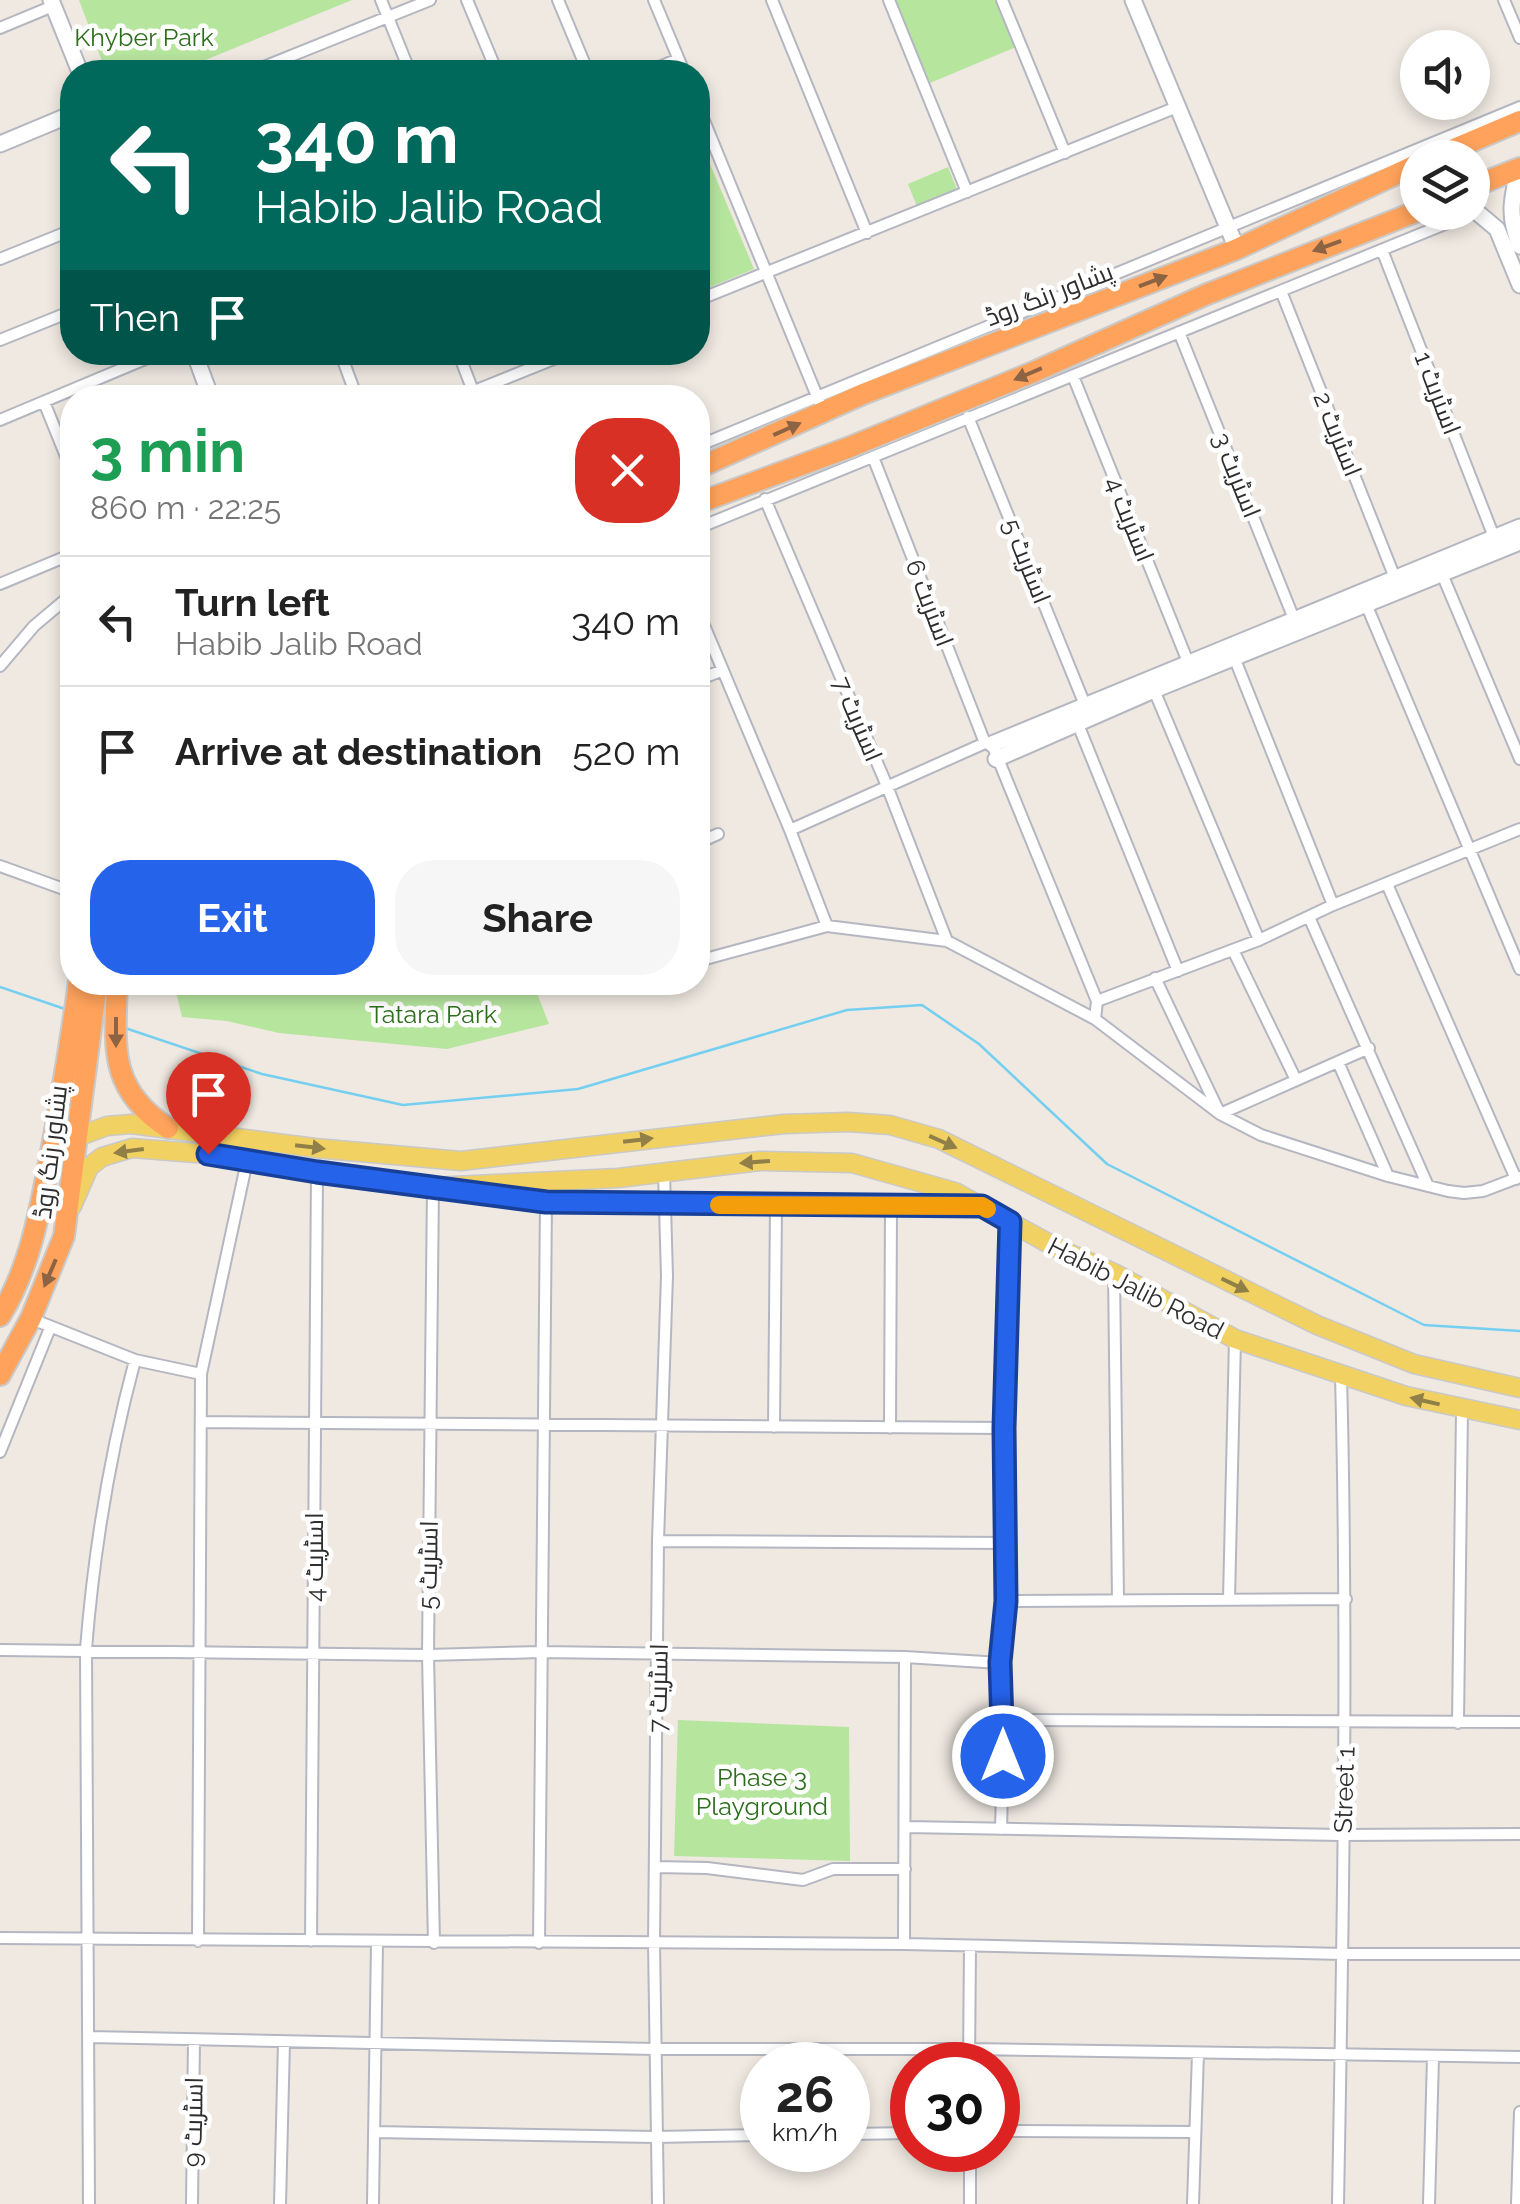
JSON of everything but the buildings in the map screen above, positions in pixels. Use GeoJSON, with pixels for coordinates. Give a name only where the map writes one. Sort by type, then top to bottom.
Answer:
{"type":"FeatureCollection","features":[{"type":"Feature","properties":{"kind":"highway"},"geometry":{"type":"LineString","coordinates":[[1476,140],[1520,122]]}},
{"type":"Feature","properties":{"kind":"highway","name":"پشاور رنگ روڈ"},"geometry":{"type":"LineString","coordinates":[[710,462],[820,404],[1236,249],[1400,172]]}},
{"type":"Feature","properties":{"kind":"highway"},"geometry":{"type":"LineString","coordinates":[[1490,183],[1518,177]]}},
{"type":"Feature","properties":{"kind":"highway"},"geometry":{"type":"LineString","coordinates":[[710,499],[850,447],[1206,294],[1400,218]]}},
{"type":"Feature","properties":{"kind":"highway","name":"پشاور رنگ روڈ"},"geometry":{"type":"LineString","coordinates":[[0,1375],[31,1318],[64,1236],[77,1137],[78,995]]}},
{"type":"Feature","properties":{"kind":"highway","name":"پشاور رنگ روڈ"},"geometry":{"type":"LineString","coordinates":[[0,1316],[24,1269],[94,995]]}},
{"type":"Feature","properties":{"kind":"highway"},"geometry":{"type":"LineString","coordinates":[[117,995],[116,1054],[122,1081],[146,1111],[168,1128]]}},
{"type":"Feature","properties":{"kind":"highway"},"geometry":{"type":"LineString","coordinates":[[24,1269],[51,1223],[62,1156],[77,1137]]}},
{"type":"Feature","properties":{"kind":"main road"},"geometry":{"type":"LineString","coordinates":[[77,1137],[117,1124],[461,1161],[784,1124],[890,1125],[938,1139],[1317,1325],[1414,1364],[1520,1388]]}},
{"type":"Feature","properties":{"kind":"main road","name":"Habib Jalib Road"},"geometry":{"type":"LineString","coordinates":[[68,1215],[90,1167],[120,1150],[170,1150],[546,1202],[982,1206],[1056,1248],[1114,1273],[1235,1338],[1406,1396],[1520,1420]]}},
{"type":"Feature","properties":{"kind":"main road"},"geometry":{"type":"LineString","coordinates":[[478,1159],[484,1185]]}},
{"type":"Feature","properties":{"kind":"main road"},"geometry":{"type":"LineString","coordinates":[[434,1187],[664,1172],[760,1160],[852,1163],[938,1186],[982,1206]]}},
{"type":"Feature","properties":{"kind":"street"},"geometry":{"type":"LineString","coordinates":[[381,0],[405,60]]}},
{"type":"Feature","properties":{"kind":"street"},"geometry":{"type":"LineString","coordinates":[[281,60],[430,0]]}},
{"type":"Feature","properties":{"kind":"street"},"geometry":{"type":"LineString","coordinates":[[467,0],[492,60]]}},
{"type":"Feature","properties":{"kind":"street"},"geometry":{"type":"LineString","coordinates":[[558,0],[583,60]]}},
{"type":"Feature","properties":{"kind":"street"},"geometry":{"type":"LineString","coordinates":[[654,0],[678,59]]}},
{"type":"Feature","properties":{"kind":"street"},"geometry":{"type":"LineString","coordinates":[[772,0],[867,233]]}},
{"type":"Feature","properties":{"kind":"street"},"geometry":{"type":"LineString","coordinates":[[888,0],[968,192]]}},
{"type":"Feature","properties":{"kind":"street"},"geometry":{"type":"LineString","coordinates":[[1002,0],[1065,152]]}},
{"type":"Feature","properties":{"kind":"street"},"geometry":{"type":"LineString","coordinates":[[1132,0],[1236,249]]}},
{"type":"Feature","properties":{"kind":"street"},"geometry":{"type":"LineString","coordinates":[[1504,0],[1520,38]]}},
{"type":"Feature","properties":{"kind":"street"},"geometry":{"type":"LineString","coordinates":[[0,28],[52,3],[75,60]]}},
{"type":"Feature","properties":{"kind":"street"},"geometry":{"type":"LineString","coordinates":[[710,295],[1177,107]]}},
{"type":"Feature","properties":{"kind":"street"},"geometry":{"type":"LineString","coordinates":[[710,442],[820,404],[1520,107]]}},
{"type":"Feature","properties":{"kind":"street"},"geometry":{"type":"LineString","coordinates":[[0,144],[60,119]]}},
{"type":"Feature","properties":{"kind":"street"},"geometry":{"type":"LineString","coordinates":[[710,135],[820,404]]}},
{"type":"Feature","properties":{"kind":"street"},"geometry":{"type":"LineString","coordinates":[[1518,177],[1510,222],[1520,246]]}},
{"type":"Feature","properties":{"kind":"street"},"geometry":{"type":"LineString","coordinates":[[1490,222],[1497,228],[1520,285]]}},
{"type":"Feature","properties":{"kind":"street"},"geometry":{"type":"LineString","coordinates":[[710,523],[1428,230]]}},
{"type":"Feature","properties":{"kind":"street"},"geometry":{"type":"LineString","coordinates":[[0,259],[60,235]]}},
{"type":"Feature","properties":{"kind":"street","name":"اسٹریٹ 1"},"geometry":{"type":"LineString","coordinates":[[1382,250],[1494,537]]}},
{"type":"Feature","properties":{"kind":"street","name":"اسٹریٹ 2"},"geometry":{"type":"LineString","coordinates":[[1281,291],[1395,578]]}},
{"type":"Feature","properties":{"kind":"street"},"geometry":{"type":"LineString","coordinates":[[0,340],[60,316]]}},
{"type":"Feature","properties":{"kind":"street","name":"اسٹریٹ 3"},"geometry":{"type":"LineString","coordinates":[[1180,332],[1294,619]]}},
{"type":"Feature","properties":{"kind":"street"},"geometry":{"type":"LineString","coordinates":[[84,385],[131,365]]}},
{"type":"Feature","properties":{"kind":"street"},"geometry":{"type":"LineString","coordinates":[[488,385],[538,365]]}},
{"type":"Feature","properties":{"kind":"street","name":"اسٹریٹ 4"},"geometry":{"type":"LineString","coordinates":[[1073,376],[1188,662]]}},
{"type":"Feature","properties":{"kind":"street"},"geometry":{"type":"LineString","coordinates":[[0,420],[60,395]]}},
{"type":"Feature","properties":{"kind":"street"},"geometry":{"type":"LineString","coordinates":[[44,402],[60,441]]}},
{"type":"Feature","properties":{"kind":"street","name":"اسٹریٹ 5"},"geometry":{"type":"LineString","coordinates":[[968,417],[1086,705]]}},
{"type":"Feature","properties":{"kind":"street","name":"اسٹریٹ 6"},"geometry":{"type":"LineString","coordinates":[[874,457],[1097,1001]]}},
{"type":"Feature","properties":{"kind":"street","name":"اسٹریٹ 7"},"geometry":{"type":"LineString","coordinates":[[765,499],[887,786],[947,941]]}},
{"type":"Feature","properties":{"kind":"street"},"geometry":{"type":"LineString","coordinates":[[790,830],[887,786],[1077,722],[1234,657],[1294,619],[1520,527]]}},
{"type":"Feature","properties":{"kind":"street"},"geometry":{"type":"LineString","coordinates":[[991,749],[1188,662],[1366,604],[1520,542]]}},
{"type":"Feature","properties":{"kind":"street"},"geometry":{"type":"LineString","coordinates":[[0,584],[60,559]]}},
{"type":"Feature","properties":{"kind":"street"},"geometry":{"type":"LineString","coordinates":[[1442,574],[1520,759]]}},
{"type":"Feature","properties":{"kind":"street"},"geometry":{"type":"LineString","coordinates":[[0,666],[34,626],[60,604]]}},
{"type":"Feature","properties":{"kind":"street"},"geometry":{"type":"LineString","coordinates":[[1366,604],[1520,970]]}},
{"type":"Feature","properties":{"kind":"street"},"geometry":{"type":"LineString","coordinates":[[710,639],[827,926]]}},
{"type":"Feature","properties":{"kind":"street"},"geometry":{"type":"LineString","coordinates":[[1234,657],[1332,905]]}},
{"type":"Feature","properties":{"kind":"street"},"geometry":{"type":"LineString","coordinates":[[710,675],[723,670]]}},
{"type":"Feature","properties":{"kind":"street"},"geometry":{"type":"LineString","coordinates":[[1154,690],[1259,940]]}},
{"type":"Feature","properties":{"kind":"street"},"geometry":{"type":"LineString","coordinates":[[1077,722],[1178,971]]}},
{"type":"Feature","properties":{"kind":"street"},"geometry":{"type":"LineString","coordinates":[[1095,1019],[1097,1001],[1259,940],[1332,905],[1520,829]]}},
{"type":"Feature","properties":{"kind":"street"},"geometry":{"type":"LineString","coordinates":[[710,837],[718,834]]}},
{"type":"Feature","properties":{"kind":"street"},"geometry":{"type":"LineString","coordinates":[[0,866],[60,888]]}},
{"type":"Feature","properties":{"kind":"street"},"geometry":{"type":"LineString","coordinates":[[710,958],[827,926],[947,941],[1095,1019],[1220,1114],[1261,1135],[1388,1176],[1464,1194],[1518,1178],[1387,884]]}},
{"type":"Feature","properties":{"kind":"street"},"geometry":{"type":"LineString","coordinates":[[1308,917],[1428,1186]]}},
{"type":"Feature","properties":{"kind":"street"},"geometry":{"type":"LineString","coordinates":[[1233,950],[1296,1080]]}},
{"type":"Feature","properties":{"kind":"street"},"geometry":{"type":"LineString","coordinates":[[1156,978],[1220,1114]]}},
{"type":"Feature","properties":{"kind":"street"},"geometry":{"type":"LineString","coordinates":[[1220,1114],[1368,1048]]}},
{"type":"Feature","properties":{"kind":"street"},"geometry":{"type":"LineString","coordinates":[[1338,1062],[1388,1176]]}},
{"type":"Feature","properties":{"kind":"street"},"geometry":{"type":"LineString","coordinates":[[198,1941],[201,1374],[247,1161]]}},
{"type":"Feature","properties":{"kind":"street","name":"اسٹریٹ 4"},"geometry":{"type":"LineString","coordinates":[[311,1941],[317,1172]]}},
{"type":"Feature","properties":{"kind":"street","name":"اسٹریٹ 7"},"geometry":{"type":"LineString","coordinates":[[658,2204],[654,1943],[658,1541],[667,1276],[664,1172]]}},
{"type":"Feature","properties":{"kind":"street","name":"اسٹریٹ 5"},"geometry":{"type":"LineString","coordinates":[[434,1187],[428,1655],[434,1943]]}},
{"type":"Feature","properties":{"kind":"street"},"geometry":{"type":"LineString","coordinates":[[539,1944],[546,1202]]}},
{"type":"Feature","properties":{"kind":"street"},"geometry":{"type":"LineString","coordinates":[[774,1427],[776,1205]]}},
{"type":"Feature","properties":{"kind":"street"},"geometry":{"type":"LineString","coordinates":[[890,1428],[892,1206]]}},
{"type":"Feature","properties":{"kind":"street"},"geometry":{"type":"LineString","coordinates":[[1001,1830],[1004,1720],[1000,1662],[1006,1601],[1004,1428],[1010,1222]]}},
{"type":"Feature","properties":{"kind":"street"},"geometry":{"type":"LineString","coordinates":[[1114,1273],[1118,1600]]}},
{"type":"Feature","properties":{"kind":"street"},"geometry":{"type":"LineString","coordinates":[[31,1318],[135,1360],[201,1374]]}},
{"type":"Feature","properties":{"kind":"street"},"geometry":{"type":"LineString","coordinates":[[0,1452],[50,1328]]}},
{"type":"Feature","properties":{"kind":"street"},"geometry":{"type":"LineString","coordinates":[[1228,1600],[1235,1338]]}},
{"type":"Feature","properties":{"kind":"street"},"geometry":{"type":"LineString","coordinates":[[89,2204],[86,1649],[103,1495],[135,1360]]}},
{"type":"Feature","properties":{"kind":"street","name":"Street 1"},"geometry":{"type":"LineString","coordinates":[[1338,2204],[1341,1835],[1346,1724],[1341,1375]]}},
{"type":"Feature","properties":{"kind":"street"},"geometry":{"type":"LineString","coordinates":[[1458,1723],[1462,1409]]}},
{"type":"Feature","properties":{"kind":"street"},"geometry":{"type":"LineString","coordinates":[[202,1422],[1004,1428]]}},
{"type":"Feature","properties":{"kind":"street"},"geometry":{"type":"LineString","coordinates":[[658,1541],[1006,1543]]}},
{"type":"Feature","properties":{"kind":"street"},"geometry":{"type":"LineString","coordinates":[[1006,1601],[1346,1599]]}},
{"type":"Feature","properties":{"kind":"street"},"geometry":{"type":"LineString","coordinates":[[0,1650],[428,1655],[540,1652],[1000,1662]]}},
{"type":"Feature","properties":{"kind":"street"},"geometry":{"type":"LineString","coordinates":[[904,1944],[906,1657]]}},
{"type":"Feature","properties":{"kind":"street"},"geometry":{"type":"LineString","coordinates":[[1004,1720],[1520,1722]]}},
{"type":"Feature","properties":{"kind":"street"},"geometry":{"type":"LineString","coordinates":[[906,1827],[1341,1835],[1520,1834]]}},
{"type":"Feature","properties":{"kind":"street"},"geometry":{"type":"LineString","coordinates":[[655,1867],[706,1868],[804,1880],[833,1869],[905,1869]]}},
{"type":"Feature","properties":{"kind":"street"},"geometry":{"type":"LineString","coordinates":[[0,1938],[904,1944],[1520,1954]]}},
{"type":"Feature","properties":{"kind":"street"},"geometry":{"type":"LineString","coordinates":[[374,2204],[377,1943]]}},
{"type":"Feature","properties":{"kind":"street"},"geometry":{"type":"LineString","coordinates":[[969,2042],[970,1946]]}},
{"type":"Feature","properties":{"kind":"street"},"geometry":{"type":"LineString","coordinates":[[90,2037],[655,2049],[890,2049]]}},
{"type":"Feature","properties":{"kind":"street","name":"اسٹریٹ 9"},"geometry":{"type":"LineString","coordinates":[[192,2204],[194,2040]]}},
{"type":"Feature","properties":{"kind":"street"},"geometry":{"type":"LineString","coordinates":[[280,2204],[284,2042]]}},
{"type":"Feature","properties":{"kind":"street"},"geometry":{"type":"LineString","coordinates":[[1020,2050],[1520,2057]]}},
{"type":"Feature","properties":{"kind":"street"},"geometry":{"type":"LineString","coordinates":[[1193,2204],[1198,2053]]}},
{"type":"Feature","properties":{"kind":"street"},"geometry":{"type":"LineString","coordinates":[[1429,2204],[1432,2057]]}},
{"type":"Feature","properties":{"kind":"street"},"geometry":{"type":"LineString","coordinates":[[1518,2204],[1520,2112]]}},
{"type":"Feature","properties":{"kind":"street"},"geometry":{"type":"LineString","coordinates":[[374,2132],[740,2136]]}},
{"type":"Feature","properties":{"kind":"street"},"geometry":{"type":"LineString","coordinates":[[1020,2132],[1194,2132]]}},
{"type":"Feature","properties":{"kind":"street"},"geometry":{"type":"LineString","coordinates":[[970,2172],[970,2204]]}},
{"type":"Feature","properties":{"kind":"green space","name":"Khyber Park"},"geometry":{"type":"Polygon","coordinates":[[[79,0],[352,0],[205,60],[102,60],[79,0]]]}},
{"type":"Feature","properties":{"kind":"green space"},"geometry":{"type":"Polygon","coordinates":[[[895,0],[996,0],[1016,47],[930,83],[895,0]]]}},
{"type":"Feature","properties":{"kind":"green space"},"geometry":{"type":"Polygon","coordinates":[[[710,164],[754,269],[710,287],[710,164]]]}},
{"type":"Feature","properties":{"kind":"green space"},"geometry":{"type":"Polygon","coordinates":[[[948,167],[958,192],[918,209],[908,184],[948,167]]]}},
{"type":"Feature","properties":{"kind":"green space","name":"Tatara Park"},"geometry":{"type":"Polygon","coordinates":[[[177,995],[538,995],[549,1024],[447,1049],[279,1033],[227,1021],[182,1017],[177,995]]]}},
{"type":"Feature","properties":{"kind":"green space","name":"Phase 3 Playground"},"geometry":{"type":"Polygon","coordinates":[[[678,1720],[849,1727],[850,1861],[674,1856],[678,1720]]]}},
{"type":"Feature","properties":{"kind":"waterway"},"geometry":{"type":"LineString","coordinates":[[0,987],[65,1009]]}},
{"type":"Feature","properties":{"kind":"waterway"},"geometry":{"type":"LineString","coordinates":[[125,1028],[262,1074],[403,1105],[578,1089],[847,1010],[922,1005],[979,1044],[1107,1164],[1424,1325],[1520,1331]]}},
{"type":"Feature","properties":{"kind":"slow traffic"},"geometry":{"type":"LineString","coordinates":[[719,1205],[987,1209]]}},
{"type":"Feature","properties":{"kind":"route"},"geometry":{"type":"LineString","coordinates":[[208,1154],[546,1202],[982,1206],[1010,1222],[1004,1428],[1006,1601],[1000,1662],[1003,1756]]}}]}
